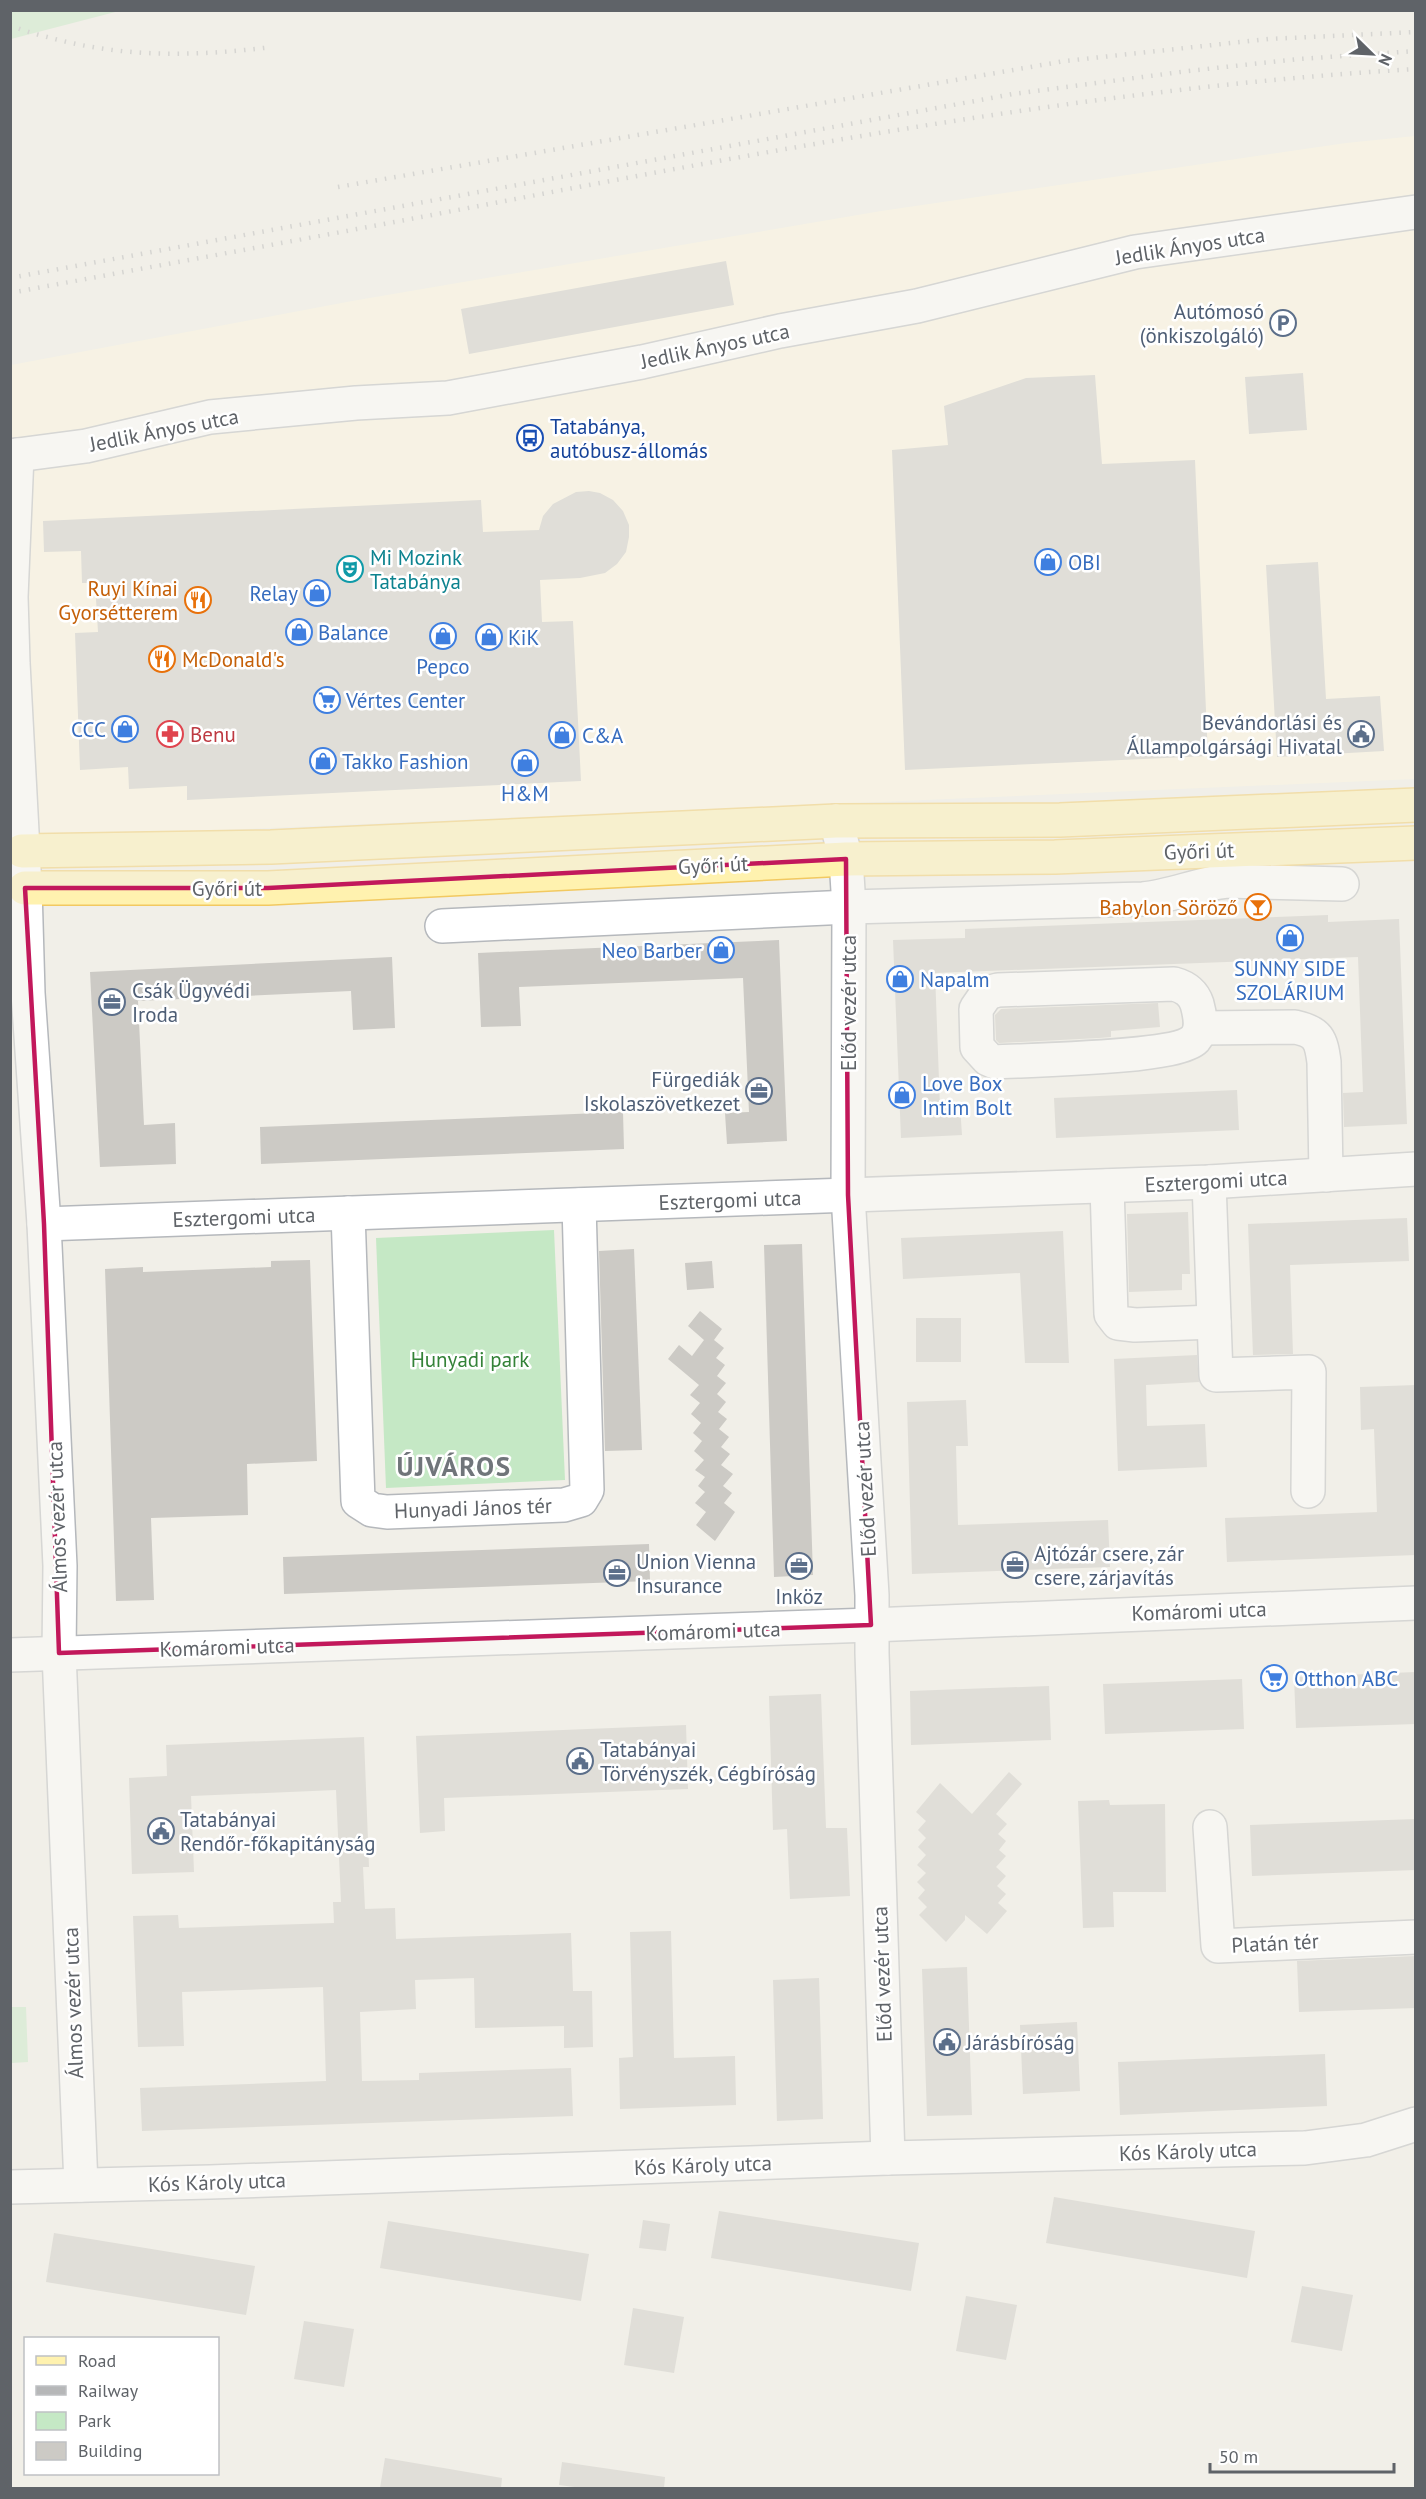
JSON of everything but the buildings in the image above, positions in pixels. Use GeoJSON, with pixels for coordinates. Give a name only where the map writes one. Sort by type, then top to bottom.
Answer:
{"type":"FeatureCollection","features":[{"type":"Feature","properties":{"kind":"main road","name":"Győri út"},"geometry":{"type":"LineString","coordinates":[[16,851],[271,847],[836,821],[1060,820],[1416,805]]}},
{"type":"Feature","properties":{"kind":"main road","name":"Győri út"},"geometry":{"type":"LineString","coordinates":[[18,889],[268,888],[846,859],[1055,857],[1416,843]]}},
{"type":"Feature","properties":{"kind":"street","name":"Jedlik Ányos utca"},"geometry":{"type":"LineString","coordinates":[[14,456],[86,446],[210,417],[327,405],[448,398],[642,362],[780,331],[853,320],[1135,252],[1416,212]]}},
{"type":"Feature","properties":{"kind":"street","name":"Álmos vezér utca"},"geometry":{"type":"LineString","coordinates":[[14,456],[11,597],[16,851],[44,1224],[60,1566],[59,1653],[81,2185]]}},
{"type":"Feature","properties":{"kind":"street","name":"Előd vezér utca"},"geometry":{"type":"LineString","coordinates":[[836,821],[846,859],[849,907],[848,1195],[872,1595],[871,1625],[888,2158]]}},
{"type":"Feature","properties":{"kind":"street","name":"Győri út"},"geometry":{"type":"LineString","coordinates":[[442,926],[849,907],[1143,899],[1162,897],[1227,881],[1342,884]]}},
{"type":"Feature","properties":{"kind":"street"},"geometry":{"type":"LineString","coordinates":[[1174,984],[1184,987],[1192,994],[1197,1004],[1201,1028],[1197,1038],[1189,1044],[1144,1053],[995,1062],[988,1059],[977,1047],[976,1009],[987,993],[998,990],[1174,984]]}},
{"type":"Feature","properties":{"kind":"street"},"geometry":{"type":"LineString","coordinates":[[1201,1028],[1295,1027],[1309,1030],[1316,1036],[1322,1045],[1324,1062],[1326,1175]]}},
{"type":"Feature","properties":{"kind":"street","name":"Esztergomi utca"},"geometry":{"type":"LineString","coordinates":[[44,1224],[1209,1182],[1416,1169]]}},
{"type":"Feature","properties":{"kind":"street"},"geometry":{"type":"LineString","coordinates":[[1209,1182],[1216,1375],[1309,1372],[1308,1491]]}},
{"type":"Feature","properties":{"kind":"street"},"geometry":{"type":"LineString","coordinates":[[1107,1186],[1111,1314],[1118,1323],[1135,1325],[1214,1322]]}},
{"type":"Feature","properties":{"kind":"street","name":"Hunyadi János tér"},"geometry":{"type":"LineString","coordinates":[[348,1213],[358,1501],[372,1510],[399,1511],[564,1505],[580,1500],[587,1490],[579,1205]]}},
{"type":"Feature","properties":{"kind":"street","name":"Komáromi utca"},"geometry":{"type":"LineString","coordinates":[[10,1655],[871,1625],[1416,1603]]}},
{"type":"Feature","properties":{"kind":"street","name":"Platán tér"},"geometry":{"type":"LineString","coordinates":[[1210,1827],[1218,1946],[1416,1936]]}},
{"type":"Feature","properties":{"kind":"street","name":"Kós Károly utca"},"geometry":{"type":"LineString","coordinates":[[10,2187],[888,2158],[1305,2148],[1366,2140],[1404,2128]]}},
{"type":"Feature","properties":{"kind":"highlighted area"},"geometry":{"type":"Polygon","coordinates":[[[846,859],[848,1195],[871,1625],[59,1653],[44,1224],[25,888],[268,888],[846,859]]]}},
{"type":"Feature","properties":{"kind":"shaded area"},"geometry":{"type":"Polygon","coordinates":[[[1415,136],[1415,779],[11,839],[11,365],[352,301],[881,211],[1346,143],[1415,136]]]}},
{"type":"Feature","properties":{"kind":"green space"},"geometry":{"type":"Polygon","coordinates":[[[11,10],[119,10],[119,11],[11,39],[11,10]]]}},
{"type":"Feature","properties":{"kind":"green space","name":"Hunyadi park"},"geometry":{"type":"Polygon","coordinates":[[[554,1230],[565,1480],[386,1488],[376,1238],[554,1230]]]}},
{"type":"Feature","properties":{"kind":"green space"},"geometry":{"type":"Polygon","coordinates":[[[11,2007],[26,2007],[28,2062],[11,2063],[11,2007]]]}},
{"type":"Feature","properties":{"kind":"railway"},"geometry":{"type":"LineString","coordinates":[[10,25],[41,35],[112,50],[165,54],[272,47]]}},
{"type":"Feature","properties":{"kind":"railway"},"geometry":{"type":"LineString","coordinates":[[338,187],[1065,61],[1268,39],[1416,32]]}},
{"type":"Feature","properties":{"kind":"railway"},"geometry":{"type":"LineString","coordinates":[[10,278],[1013,94],[1299,59],[1416,51]]}},
{"type":"Feature","properties":{"kind":"railway"},"geometry":{"type":"LineString","coordinates":[[10,293],[848,138],[1074,103],[1188,89],[1302,77],[1416,69]]}},
{"type":"Feature","properties":{"kind":"place","name":"Autómosó (önkiszolgáló)"},"geometry":{"type":"Point","coordinates":[1283,323]}},
{"type":"Feature","properties":{"kind":"place","name":"Tatabánya, autóbusz-állomás"},"geometry":{"type":"Point","coordinates":[530,438]}},
{"type":"Feature","properties":{"kind":"place","name":"OBI"},"geometry":{"type":"Point","coordinates":[1048,562]}},
{"type":"Feature","properties":{"kind":"place","name":"Mi Mozink Tatabánya"},"geometry":{"type":"Point","coordinates":[350,569]}},
{"type":"Feature","properties":{"kind":"place","name":"Relay"},"geometry":{"type":"Point","coordinates":[317,593]}},
{"type":"Feature","properties":{"kind":"place","name":"Ruyi Kínai Gyorsétterem"},"geometry":{"type":"Point","coordinates":[198,600]}},
{"type":"Feature","properties":{"kind":"place","name":"Balance"},"geometry":{"type":"Point","coordinates":[299,632]}},
{"type":"Feature","properties":{"kind":"place","name":"Pepco"},"geometry":{"type":"Point","coordinates":[443,636]}},
{"type":"Feature","properties":{"kind":"place","name":"KiK"},"geometry":{"type":"Point","coordinates":[489,637]}},
{"type":"Feature","properties":{"kind":"place","name":"McDonald's"},"geometry":{"type":"Point","coordinates":[162,659]}},
{"type":"Feature","properties":{"kind":"place","name":"Vértes Center"},"geometry":{"type":"Point","coordinates":[327,700]}},
{"type":"Feature","properties":{"kind":"place","name":"CCC"},"geometry":{"type":"Point","coordinates":[125,729]}},
{"type":"Feature","properties":{"kind":"place","name":"Benu"},"geometry":{"type":"Point","coordinates":[170,734]}},
{"type":"Feature","properties":{"kind":"place","name":"Bevándorlási és Állampolgársági Hivatal"},"geometry":{"type":"Point","coordinates":[1361,734]}},
{"type":"Feature","properties":{"kind":"place","name":"C&A"},"geometry":{"type":"Point","coordinates":[562,735]}},
{"type":"Feature","properties":{"kind":"place","name":"Takko Fashion"},"geometry":{"type":"Point","coordinates":[323,761]}},
{"type":"Feature","properties":{"kind":"place","name":"H&M"},"geometry":{"type":"Point","coordinates":[525,763]}},
{"type":"Feature","properties":{"kind":"place","name":"Babylon Söröző"},"geometry":{"type":"Point","coordinates":[1258,907]}},
{"type":"Feature","properties":{"kind":"place","name":"SUNNY SIDE SZOLÁRIUM"},"geometry":{"type":"Point","coordinates":[1290,938]}},
{"type":"Feature","properties":{"kind":"place","name":"Neo Barber"},"geometry":{"type":"Point","coordinates":[721,950]}},
{"type":"Feature","properties":{"kind":"place","name":"Napalm"},"geometry":{"type":"Point","coordinates":[900,979]}},
{"type":"Feature","properties":{"kind":"place","name":"Csák Ügyvédi Iroda"},"geometry":{"type":"Point","coordinates":[112,1002]}},
{"type":"Feature","properties":{"kind":"place","name":"Fürgediák Iskolaszövetkezet"},"geometry":{"type":"Point","coordinates":[759,1091]}},
{"type":"Feature","properties":{"kind":"place","name":"Love Box Intim Bolt"},"geometry":{"type":"Point","coordinates":[902,1095]}},
{"type":"Feature","properties":{"kind":"place","name":"Ajtózár csere, zár csere, zárjavítás"},"geometry":{"type":"Point","coordinates":[1015,1565]}},
{"type":"Feature","properties":{"kind":"place","name":"Inköz"},"geometry":{"type":"Point","coordinates":[799,1566]}},
{"type":"Feature","properties":{"kind":"place","name":"Union Vienna Insurance"},"geometry":{"type":"Point","coordinates":[617,1573]}},
{"type":"Feature","properties":{"kind":"place","name":"Otthon ABC"},"geometry":{"type":"Point","coordinates":[1274,1678]}},
{"type":"Feature","properties":{"kind":"place","name":"Tatabányai Törvényszék, Cégbíróság"},"geometry":{"type":"Point","coordinates":[580,1761]}},
{"type":"Feature","properties":{"kind":"place","name":"Tatabányai Rendőr-főkapitányság"},"geometry":{"type":"Point","coordinates":[161,1831]}},
{"type":"Feature","properties":{"kind":"place","name":"Járásbíróság"},"geometry":{"type":"Point","coordinates":[947,2042]}},
{"type":"Feature","properties":{"kind":"district","name":"ÚJVÁROS"},"geometry":{"type":"Point","coordinates":[454,1466]}}]}
